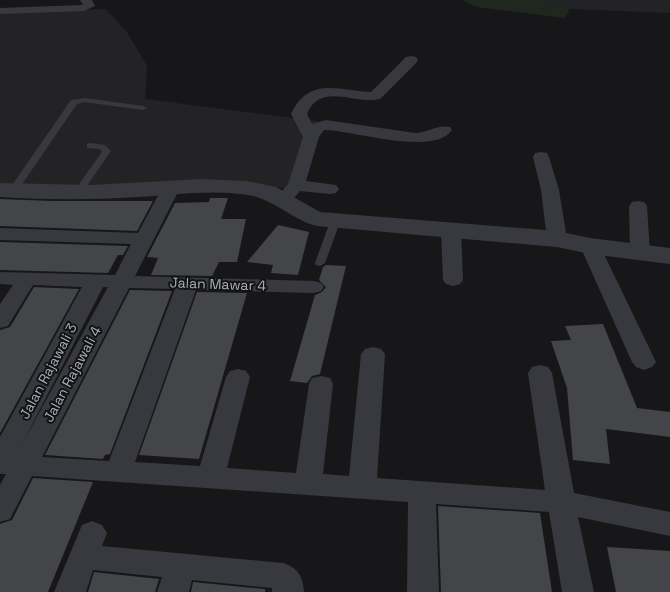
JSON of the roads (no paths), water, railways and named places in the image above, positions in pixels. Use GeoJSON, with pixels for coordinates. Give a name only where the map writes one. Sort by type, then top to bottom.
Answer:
{"type":"FeatureCollection","features":[{"type":"Feature","properties":{"kind":"street"},"geometry":{"type":"LineString","coordinates":[[0,10],[84,8],[89,6],[86,0]]}},
{"type":"Feature","properties":{"kind":"street"},"geometry":{"type":"LineString","coordinates":[[311,137],[299,114],[303,106],[318,93],[330,91],[375,96],[411,60]]}},
{"type":"Feature","properties":{"kind":"street"},"geometry":{"type":"LineString","coordinates":[[444,130],[425,138],[415,138],[323,125],[317,127],[311,137],[290,192],[301,214],[335,222],[557,239],[590,246],[670,256]]}},
{"type":"Feature","properties":{"kind":"street"},"geometry":{"type":"LineString","coordinates":[[541,157],[550,190],[557,239]]}},
{"type":"Feature","properties":{"kind":"street"},"geometry":{"type":"LineString","coordinates":[[6,191],[77,194],[171,188],[239,187],[269,192],[330,189]]}},
{"type":"Feature","properties":{"kind":"street","name":"Jalan Rajawali 4"},"geometry":{"type":"LineString","coordinates":[[8,464],[121,283],[171,188]]}},
{"type":"Feature","properties":{"kind":"street"},"geometry":{"type":"LineString","coordinates":[[638,206],[640,253]]}},
{"type":"Feature","properties":{"kind":"street"},"geometry":{"type":"LineString","coordinates":[[451,231],[453,280]]}},
{"type":"Feature","properties":{"kind":"street"},"geometry":{"type":"LineString","coordinates":[[0,234],[145,239]]}},
{"type":"Feature","properties":{"kind":"street"},"geometry":{"type":"LineString","coordinates":[[590,246],[644,362]]}},
{"type":"Feature","properties":{"kind":"street","name":"Jalan Mawar 4"},"geometry":{"type":"LineString","coordinates":[[0,278],[121,283],[188,282],[314,287]]}},
{"type":"Feature","properties":{"kind":"street"},"geometry":{"type":"LineString","coordinates":[[0,321],[27,279]]}},
{"type":"Feature","properties":{"kind":"street","name":"Jalan Rajawali 3"},"geometry":{"type":"LineString","coordinates":[[8,464],[95,282]]}},
{"type":"Feature","properties":{"kind":"street"},"geometry":{"type":"LineString","coordinates":[[118,472],[188,282]]}},
{"type":"Feature","properties":{"kind":"street"},"geometry":{"type":"LineString","coordinates":[[362,488],[373,354]]}},
{"type":"Feature","properties":{"kind":"street"},"geometry":{"type":"LineString","coordinates":[[540,373],[578,592]]}},
{"type":"Feature","properties":{"kind":"street"},"geometry":{"type":"LineString","coordinates":[[211,477],[238,377]]}},
{"type":"Feature","properties":{"kind":"street"},"geometry":{"type":"LineString","coordinates":[[308,484],[321,384]]}},
{"type":"Feature","properties":{"kind":"street"},"geometry":{"type":"LineString","coordinates":[[0,511],[8,464],[561,502],[670,524]]}},
{"type":"Feature","properties":{"kind":"street"},"geometry":{"type":"LineString","coordinates":[[422,493],[423,592]]}},
{"type":"Feature","properties":{"kind":"street"},"geometry":{"type":"LineString","coordinates":[[70,592],[88,545],[177,579],[283,576],[287,579],[288,589]]}},
{"type":"Feature","properties":{"kind":"lane"},"geometry":{"type":"LineString","coordinates":[[6,191],[74,102],[84,100],[143,108]]}},
{"type":"Feature","properties":{"kind":"lane"},"geometry":{"type":"LineString","coordinates":[[77,194],[107,152],[105,148],[90,146]]}},
{"type":"Feature","properties":{"kind":"lane"},"geometry":{"type":"LineString","coordinates":[[320,264],[335,222]]}}]}
